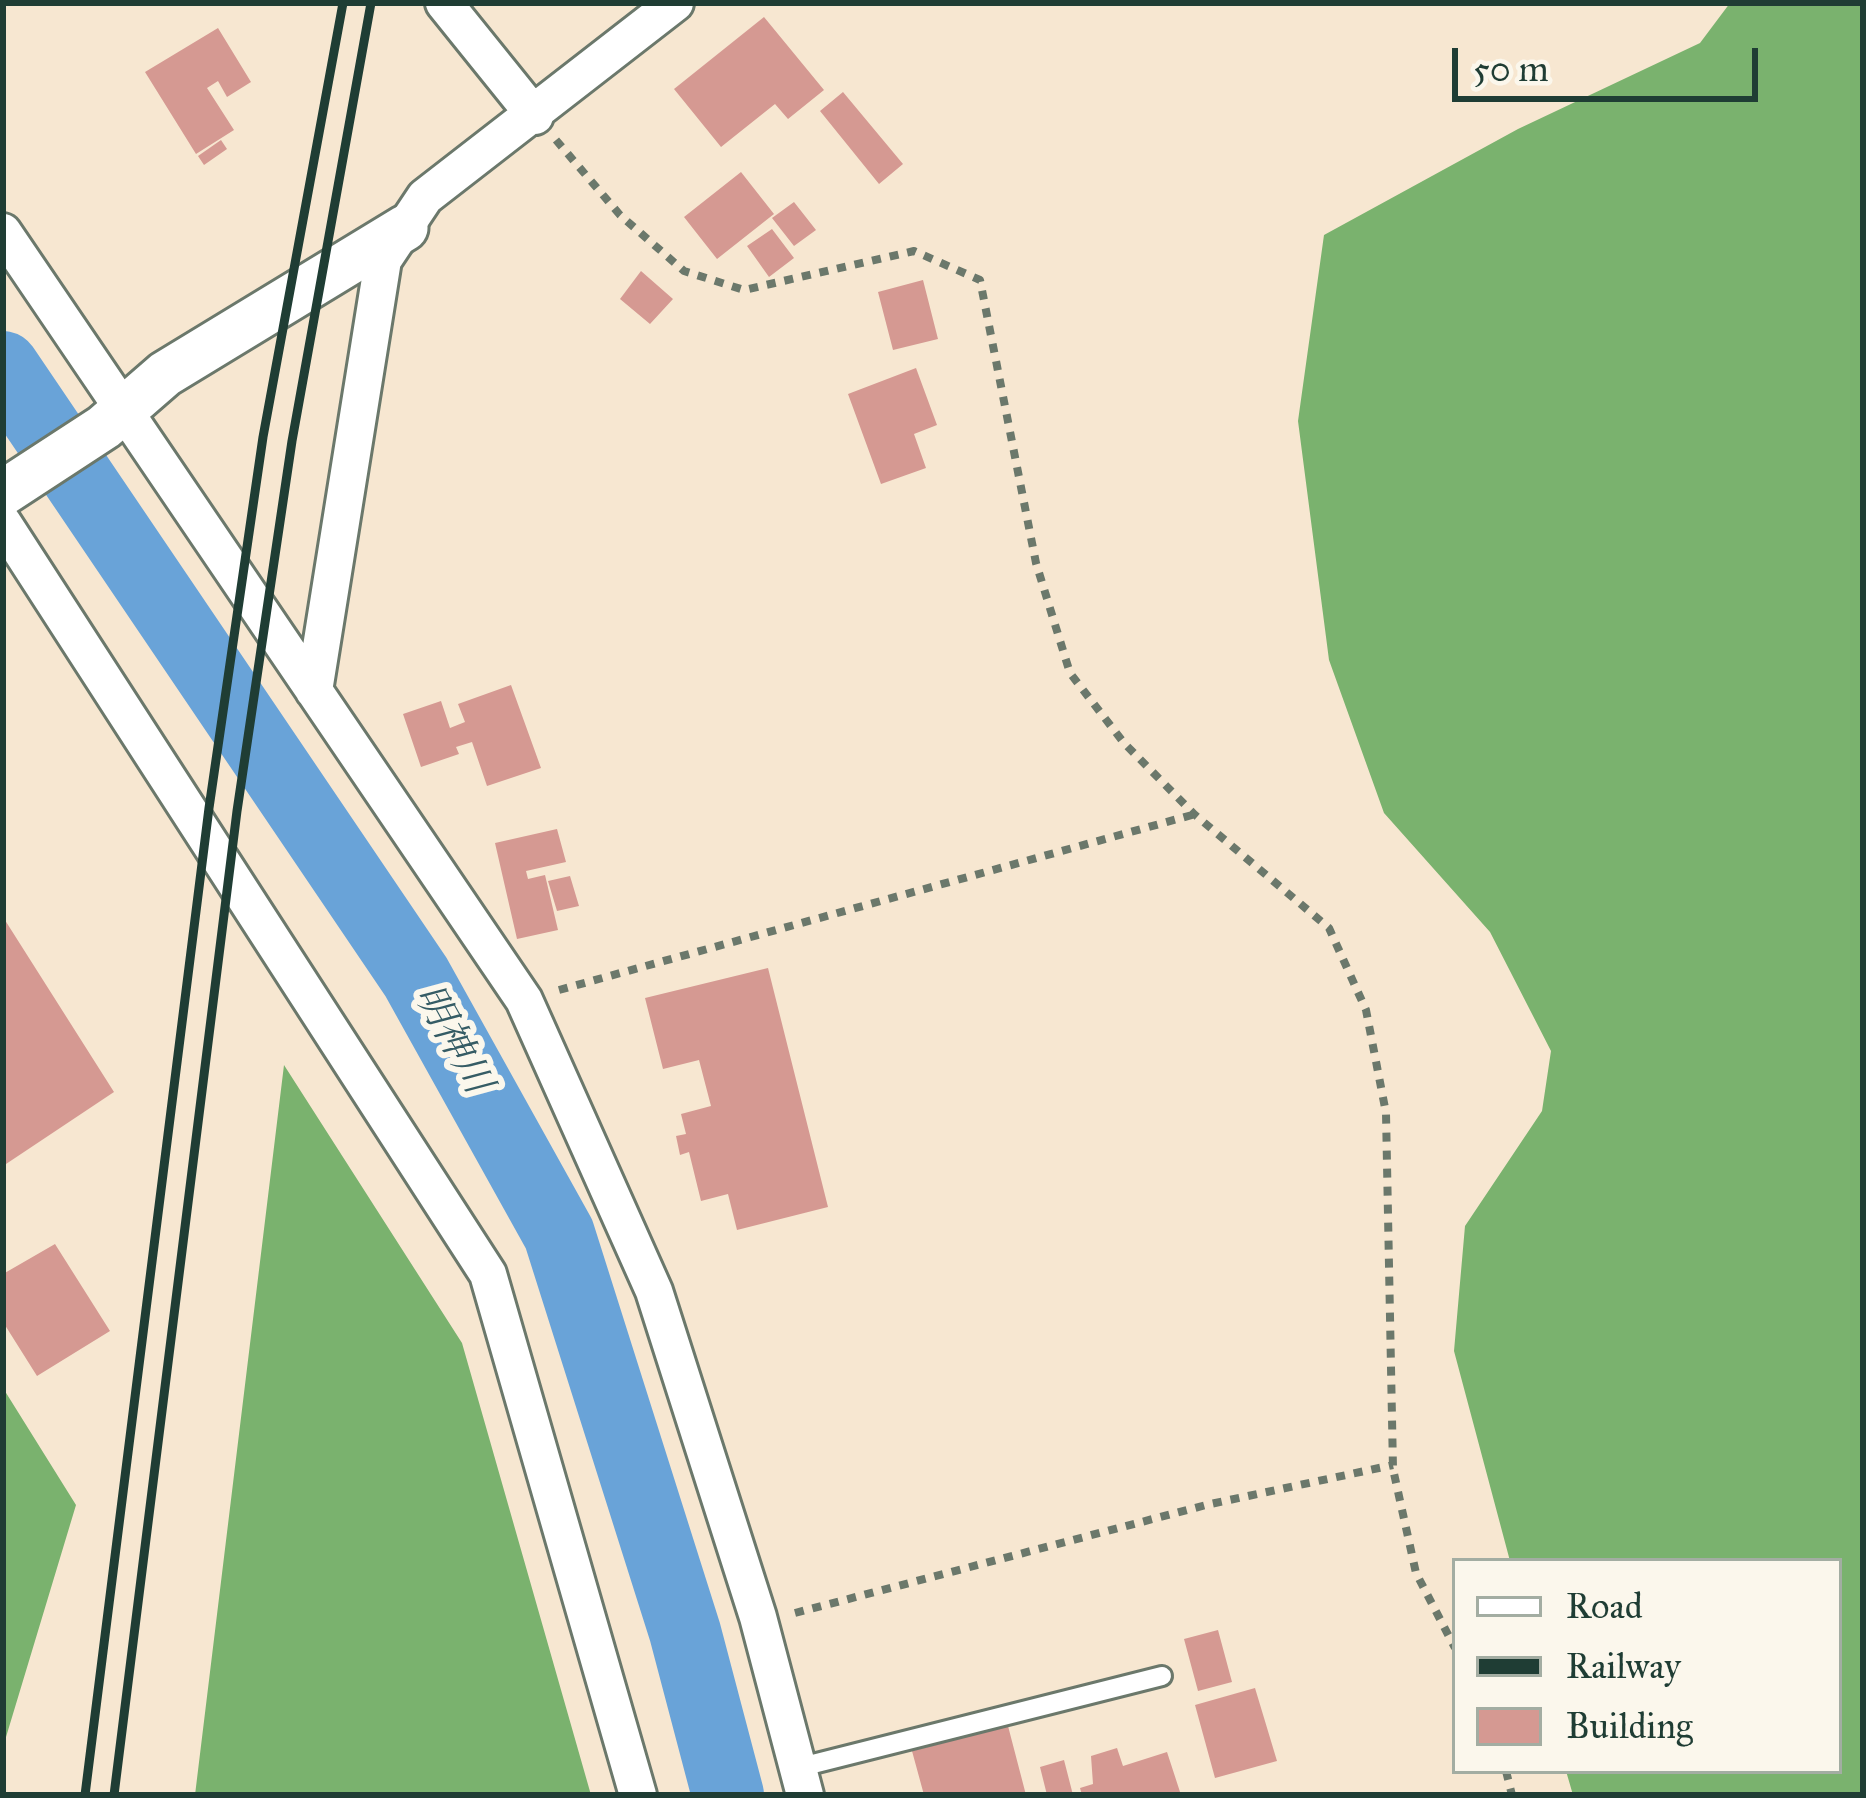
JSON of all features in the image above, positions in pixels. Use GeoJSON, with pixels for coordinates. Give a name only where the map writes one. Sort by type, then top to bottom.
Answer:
{"type":"FeatureCollection","features":[{"type":"Feature","properties":{"kind":"street"},"geometry":{"type":"LineString","coordinates":[[444,3],[535,116]]}},
{"type":"Feature","properties":{"kind":"street"},"geometry":{"type":"LineString","coordinates":[[314,691],[383,260],[425,197],[675,3]]}},
{"type":"Feature","properties":{"kind":"street"},"geometry":{"type":"LineString","coordinates":[[12,487],[114,418],[165,374],[405,228]]}},
{"type":"Feature","properties":{"kind":"street"},"geometry":{"type":"LineString","coordinates":[[3,232],[114,418],[314,691],[524,1000],[654,1291],[759,1623],[801,1781]]}},
{"type":"Feature","properties":{"kind":"street"},"geometry":{"type":"LineString","coordinates":[[3,523],[488,1274],[638,1795]]}},
{"type":"Feature","properties":{"kind":"lane"},"geometry":{"type":"LineString","coordinates":[[801,1781],[1162,1676]]}},
{"type":"Feature","properties":{"kind":"path"},"geometry":{"type":"LineString","coordinates":[[535,116],[620,215],[684,271],[744,290],[914,251],[980,280],[1036,563],[1070,673],[1124,743],[1194,814],[1329,928],[1366,1010],[1386,1113],[1393,1465],[1416,1573],[1452,1642]]}},
{"type":"Feature","properties":{"kind":"path"},"geometry":{"type":"LineString","coordinates":[[524,1000],[1194,814]]}},
{"type":"Feature","properties":{"kind":"path"},"geometry":{"type":"LineString","coordinates":[[759,1623],[1206,1505],[1393,1465]]}},
{"type":"Feature","properties":{"kind":"green space"},"geometry":{"type":"Polygon","coordinates":[[[1730,3],[1863,3],[1863,1795],[1573,1795],[1567,1774],[1842,1774],[1842,1558],[1509,1558],[1454,1351],[1465,1226],[1542,1111],[1551,1051],[1490,932],[1384,813],[1329,660],[1298,421],[1324,235],[1518,129],[1700,43],[1730,3]]]}},
{"type":"Feature","properties":{"kind":"green space"},"geometry":{"type":"Polygon","coordinates":[[[284,1065],[462,1343],[591,1795],[195,1795],[284,1065]]]}},
{"type":"Feature","properties":{"kind":"green space"},"geometry":{"type":"Polygon","coordinates":[[[3,1388],[76,1505],[3,1747],[3,1388]]]}},
{"type":"Feature","properties":{"kind":"building"},"geometry":{"type":"Polygon","coordinates":[[[764,17],[824,90],[788,119],[775,104],[721,147],[674,89],[764,17]]]}},
{"type":"Feature","properties":{"kind":"building"},"geometry":{"type":"Polygon","coordinates":[[[218,28],[251,82],[227,97],[218,81],[207,88],[234,130],[196,154],[145,72],[218,28]]]}},
{"type":"Feature","properties":{"kind":"building"},"geometry":{"type":"Polygon","coordinates":[[[843,92],[903,164],[879,184],[820,111],[843,92]]]}},
{"type":"Feature","properties":{"kind":"building"},"geometry":{"type":"Polygon","coordinates":[[[221,140],[227,149],[204,165],[198,156],[221,140]]]}},
{"type":"Feature","properties":{"kind":"building"},"geometry":{"type":"Polygon","coordinates":[[[741,172],[774,214],[717,259],[684,217],[741,172]]]}},
{"type":"Feature","properties":{"kind":"building"},"geometry":{"type":"Polygon","coordinates":[[[794,202],[816,230],[794,246],[772,218],[794,202]]]}},
{"type":"Feature","properties":{"kind":"building"},"geometry":{"type":"Polygon","coordinates":[[[772,229],[794,258],[769,277],[747,246],[772,229]]]}},
{"type":"Feature","properties":{"kind":"building"},"geometry":{"type":"Polygon","coordinates":[[[641,271],[673,299],[650,324],[620,299],[641,271]]]}},
{"type":"Feature","properties":{"kind":"building"},"geometry":{"type":"Polygon","coordinates":[[[923,280],[938,339],[893,350],[878,292],[923,280]]]}},
{"type":"Feature","properties":{"kind":"building"},"geometry":{"type":"Polygon","coordinates":[[[916,368],[937,425],[914,434],[926,468],[881,484],[848,394],[916,368]]]}},
{"type":"Feature","properties":{"kind":"building"},"geometry":{"type":"Polygon","coordinates":[[[511,685],[541,768],[487,786],[472,742],[456,747],[459,754],[421,767],[403,714],[441,701],[450,728],[465,722],[458,704],[511,685]]]}},
{"type":"Feature","properties":{"kind":"building"},"geometry":{"type":"Polygon","coordinates":[[[557,829],[566,862],[526,871],[528,879],[545,875],[558,930],[517,939],[495,843],[557,829]]]}},
{"type":"Feature","properties":{"kind":"building"},"geometry":{"type":"Polygon","coordinates":[[[570,876],[579,906],[557,911],[548,881],[570,876]]]}},
{"type":"Feature","properties":{"kind":"building"},"geometry":{"type":"Polygon","coordinates":[[[3,917],[114,1092],[3,1166],[3,917]]]}},
{"type":"Feature","properties":{"kind":"building"},"geometry":{"type":"Polygon","coordinates":[[[768,968],[828,1207],[737,1230],[728,1194],[701,1201],[689,1152],[680,1155],[676,1136],[686,1134],[681,1114],[711,1106],[699,1060],[663,1069],[645,998],[768,968]]]}},
{"type":"Feature","properties":{"kind":"building"},"geometry":{"type":"Polygon","coordinates":[[[55,1244],[110,1331],[37,1376],[3,1322],[3,1274],[55,1244]]]}},
{"type":"Feature","properties":{"kind":"building"},"geometry":{"type":"Polygon","coordinates":[[[1218,1630],[1232,1682],[1198,1691],[1184,1639],[1218,1630]]]}},
{"type":"Feature","properties":{"kind":"building"},"geometry":{"type":"Polygon","coordinates":[[[1255,1688],[1277,1761],[1215,1778],[1195,1705],[1255,1688]]]}},
{"type":"Feature","properties":{"kind":"building"},"geometry":{"type":"Polygon","coordinates":[[[1008,1726],[1026,1795],[924,1795],[912,1751],[1008,1726]]]}},
{"type":"Feature","properties":{"kind":"building"},"geometry":{"type":"Polygon","coordinates":[[[1117,1748],[1123,1766],[1167,1752],[1181,1795],[1082,1795],[1080,1788],[1093,1784],[1091,1756],[1117,1748]]]}},
{"type":"Feature","properties":{"kind":"building"},"geometry":{"type":"Polygon","coordinates":[[[1064,1760],[1073,1795],[1047,1795],[1040,1767],[1064,1760]]]}},
{"type":"Feature","properties":{"kind":"waterway","name":"明神川"},"geometry":{"type":"LineString","coordinates":[[3,367],[416,977],[559,1234],[685,1632],[728,1795]]}},
{"type":"Feature","properties":{"kind":"railway"},"geometry":{"type":"LineString","coordinates":[[85,1795],[209,808],[263,437],[343,3]]}},
{"type":"Feature","properties":{"kind":"railway"},"geometry":{"type":"LineString","coordinates":[[114,1795],[237,811],[292,441],[371,3]]}}]}
